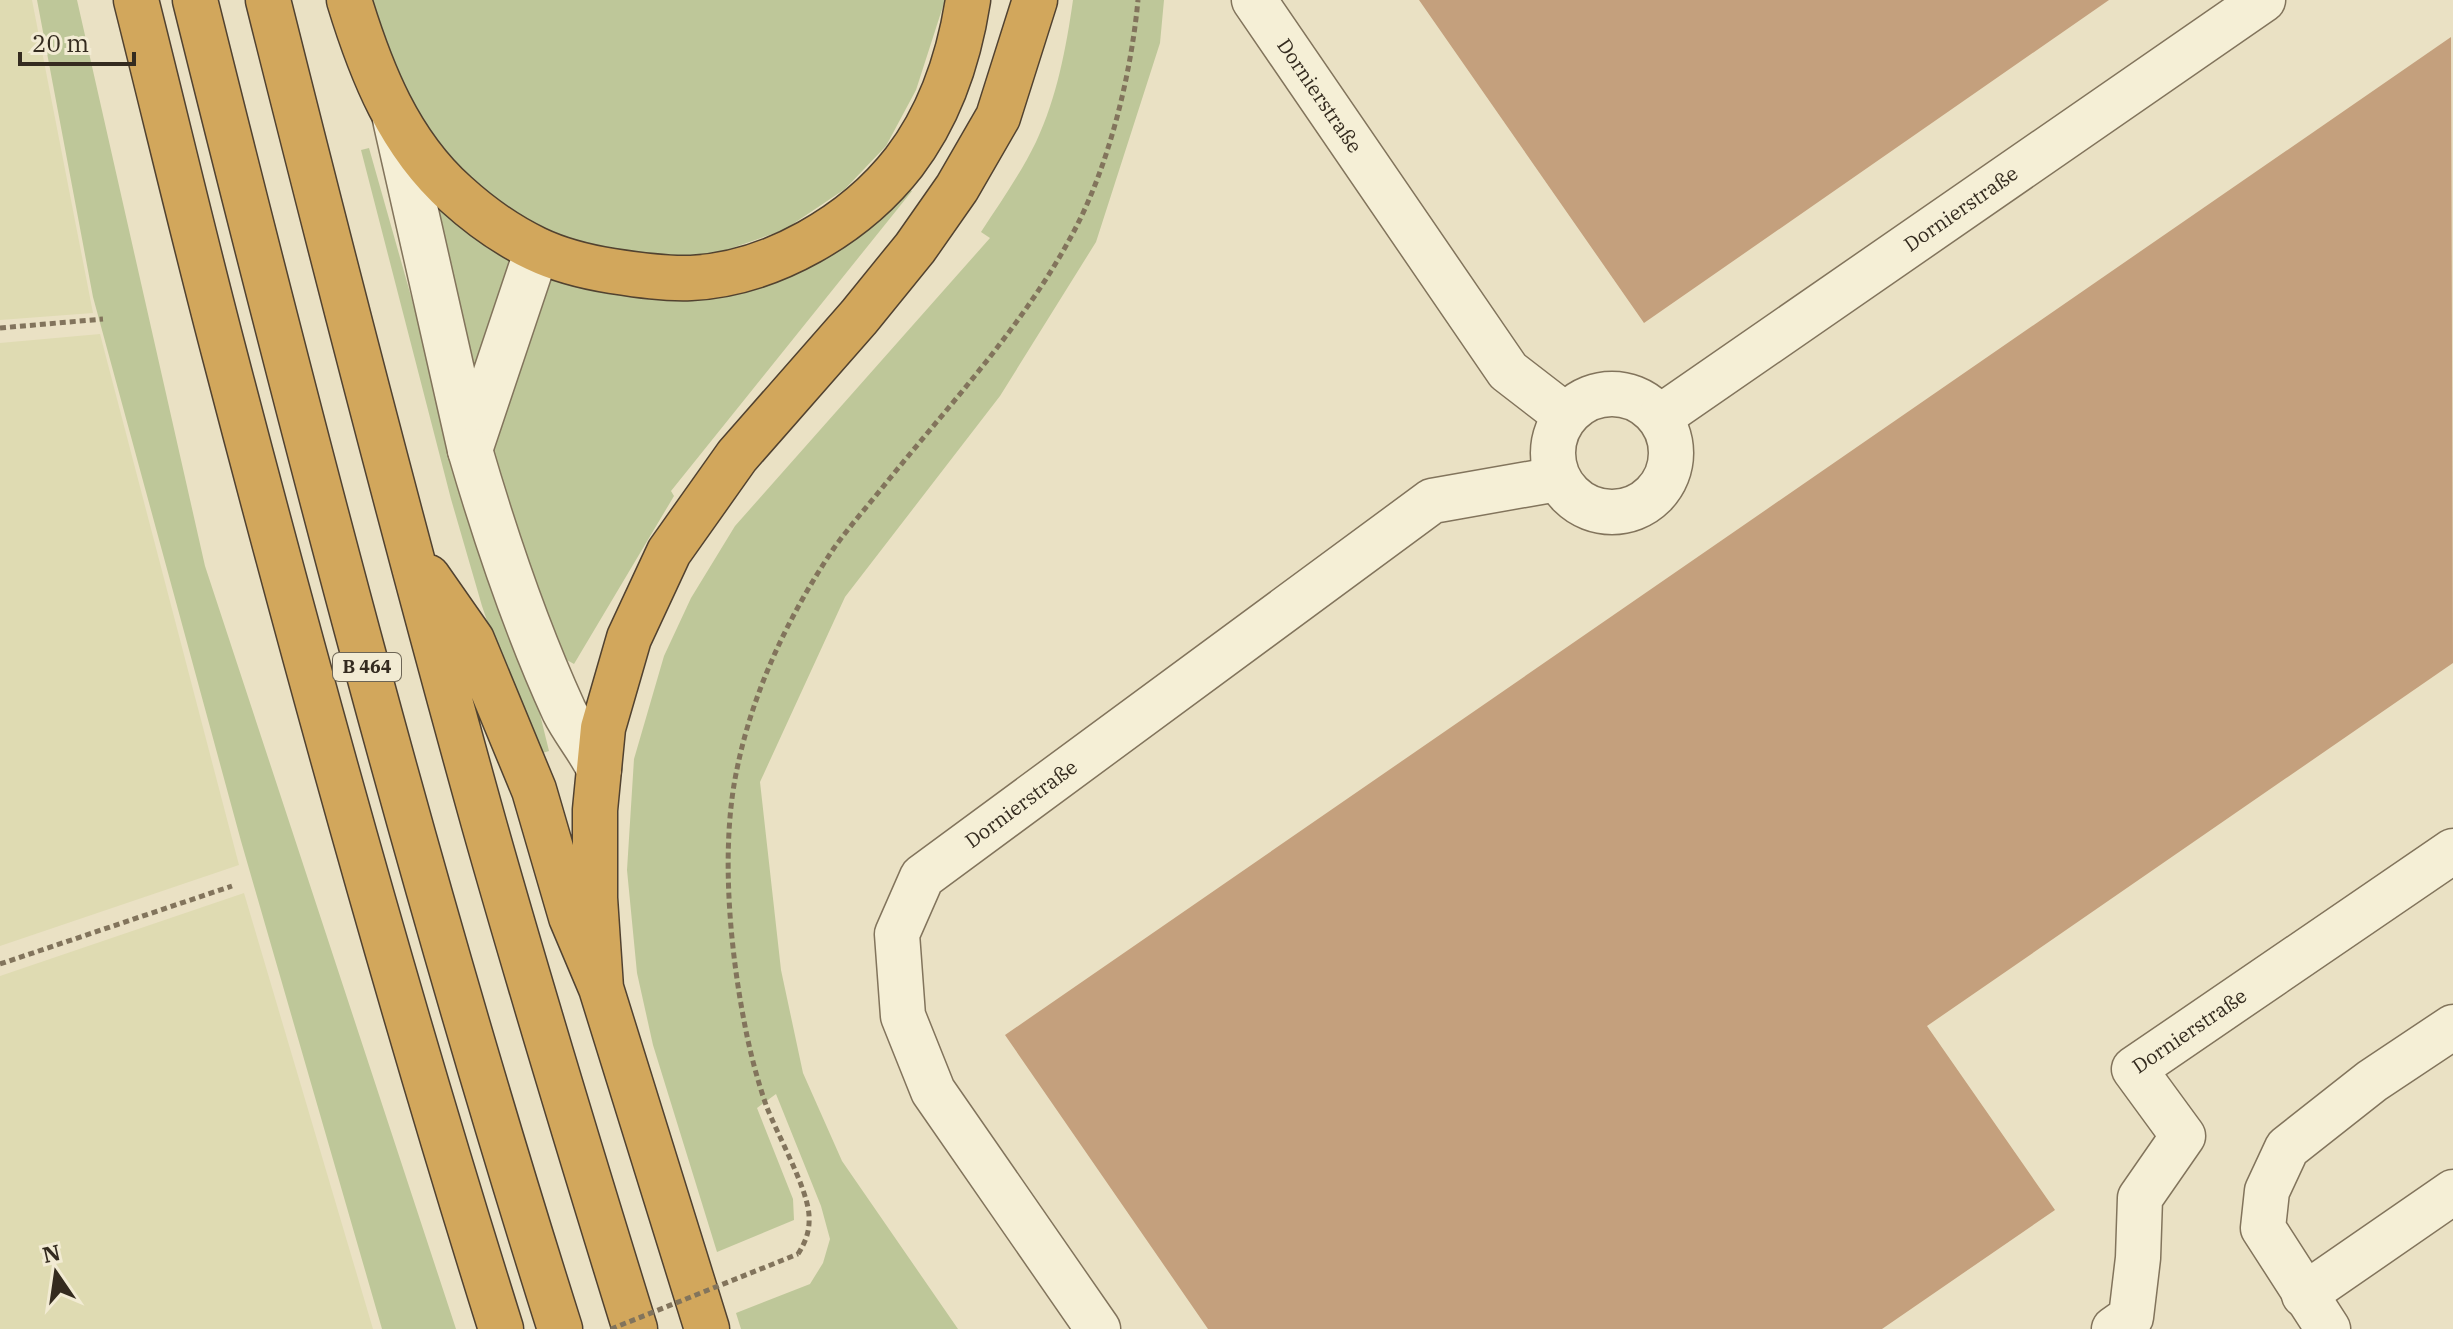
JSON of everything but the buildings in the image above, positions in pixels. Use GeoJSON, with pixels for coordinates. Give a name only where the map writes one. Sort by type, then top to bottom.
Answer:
{"type":"FeatureCollection","features":[{"type":"Feature","properties":{"kind":"highway","name":"B 464"},"geometry":{"type":"LineString","coordinates":[[136,0],[226,359],[342,791],[501,1329]]}},
{"type":"Feature","properties":{"kind":"highway","name":"B 464"},"geometry":{"type":"LineString","coordinates":[[195,0],[387,740],[450,964],[560,1329]]}},
{"type":"Feature","properties":{"kind":"highway"},"geometry":{"type":"LineString","coordinates":[[268,0],[410,552],[502,887],[635,1329]]}},
{"type":"Feature","properties":{"kind":"highway"},"geometry":{"type":"LineString","coordinates":[[349,0],[370,61],[395,119],[424,159],[456,194],[537,250],[591,268],[643,276],[691,278],[764,262],[831,229],[882,187],[923,134],[952,72],[962,40],[968,0]]}},
{"type":"Feature","properties":{"kind":"highway"},"geometry":{"type":"LineString","coordinates":[[601,988],[595,898],[595,810],[603,728],[629,638],[669,552],[737,456],[859,317],[915,248],[948,200],[998,117],[1020,21],[1035,0]]}},
{"type":"Feature","properties":{"kind":"highway"},"geometry":{"type":"LineString","coordinates":[[410,552],[472,640],[534,790],[571,917],[601,988],[707,1329]]}},
{"type":"Feature","properties":{"kind":"lane","name":"Dornierstraße"},"geometry":{"type":"LineString","coordinates":[[1254,0],[1508,371],[1565,415]]}},
{"type":"Feature","properties":{"kind":"lane","name":"Dornierstraße"},"geometry":{"type":"LineString","coordinates":[[1660,417],[2263,0]]}},
{"type":"Feature","properties":{"kind":"lane"},"geometry":{"type":"LineString","coordinates":[[395,119],[470,450],[496,539],[532,639],[566,715],[599,769]]}},
{"type":"Feature","properties":{"kind":"lane"},"geometry":{"type":"LineString","coordinates":[[470,450],[537,250]]}},
{"type":"Feature","properties":{"kind":"lane"},"geometry":{"type":"LineString","coordinates":[[1613,393],[1639,399],[1660,417],[1672,448],[1666,480],[1643,505],[1611,513],[1579,504],[1557,479],[1552,446],[1565,415],[1587,398],[1613,393]]}},
{"type":"Feature","properties":{"kind":"lane","name":"Dornierstraße"},"geometry":{"type":"LineString","coordinates":[[1098,1329],[933,1091],[903,1016],[897,934],[922,877],[1432,501],[1557,479]]}},
{"type":"Feature","properties":{"kind":"lane","name":"Dornierstraße"},"geometry":{"type":"LineString","coordinates":[[2114,1329],[2131,1317],[2138,1258],[2140,1198],[2183,1136],[2134,1069],[2453,851]]}},
{"type":"Feature","properties":{"kind":"lane"},"geometry":{"type":"LineString","coordinates":[[2453,1027],[2372,1081],[2287,1148],[2267,1191],[2263,1228],[2316,1312],[2453,1192]]}},
{"type":"Feature","properties":{"kind":"path"},"geometry":{"type":"LineString","coordinates":[[611,1329],[798,1254],[808,1236],[809,1212],[766,1103],[747,1033],[738,980],[728,870],[730,813],[737,768],[769,664],[799,605],[836,546],[994,353],[1074,232],[1101,165],[1120,104],[1135,36],[1138,0]]}},
{"type":"Feature","properties":{"kind":"path"},"geometry":{"type":"LineString","coordinates":[[0,328],[103,319]]}},
{"type":"Feature","properties":{"kind":"path"},"geometry":{"type":"LineString","coordinates":[[0,964],[232,886]]}},
{"type":"Feature","properties":{"kind":"shaded area"},"geometry":{"type":"Polygon","coordinates":[[[0,0],[32,0],[93,313],[0,320],[0,0]]]}},
{"type":"Feature","properties":{"kind":"shaded area"},"geometry":{"type":"Polygon","coordinates":[[[100,334],[239,865],[0,946],[0,343],[100,334]]]}},
{"type":"Feature","properties":{"kind":"shaded area"},"geometry":{"type":"Polygon","coordinates":[[[244,893],[373,1329],[0,1329],[0,976],[244,893]]]}},
{"type":"Feature","properties":{"kind":"green space"},"geometry":{"type":"Polygon","coordinates":[[[37,0],[77,0],[205,566],[456,1329],[382,1329],[241,841],[93,297],[37,0]]]}},
{"type":"Feature","properties":{"kind":"green space"},"geometry":{"type":"Polygon","coordinates":[[[365,0],[945,0],[916,90],[886,146],[845,189],[784,230],[706,257],[628,259],[556,242],[507,216],[430,144],[365,0]]]}},
{"type":"Feature","properties":{"kind":"green space"},"geometry":{"type":"Polygon","coordinates":[[[1073,0],[1164,0],[1160,43],[1096,242],[1000,396],[845,597],[760,782],[781,970],[803,1073],[842,1161],[958,1329],[741,1329],[736,1313],[810,1284],[823,1263],[830,1239],[821,1206],[776,1094],[757,1108],[793,1199],[794,1220],[717,1252],[653,1045],[637,973],[627,870],[634,759],[664,656],[691,598],[735,526],[990,238],[981,232],[1030,154],[1050,108],[1064,55],[1073,0]]]}},
{"type":"Feature","properties":{"kind":"green space"},"geometry":{"type":"Polygon","coordinates":[[[369,148],[433,374],[535,694],[549,751],[533,756],[482,606],[451,499],[361,150],[369,148]]]}},
{"type":"Feature","properties":{"kind":"green space"},"geometry":{"type":"Polygon","coordinates":[[[906,188],[912,191],[671,491],[674,496],[574,664],[558,655],[480,439],[538,270],[617,292],[906,188]]]}},
{"type":"Feature","properties":{"kind":"green space"},"geometry":{"type":"Polygon","coordinates":[[[423,195],[517,263],[474,414],[423,195]]]}}]}
